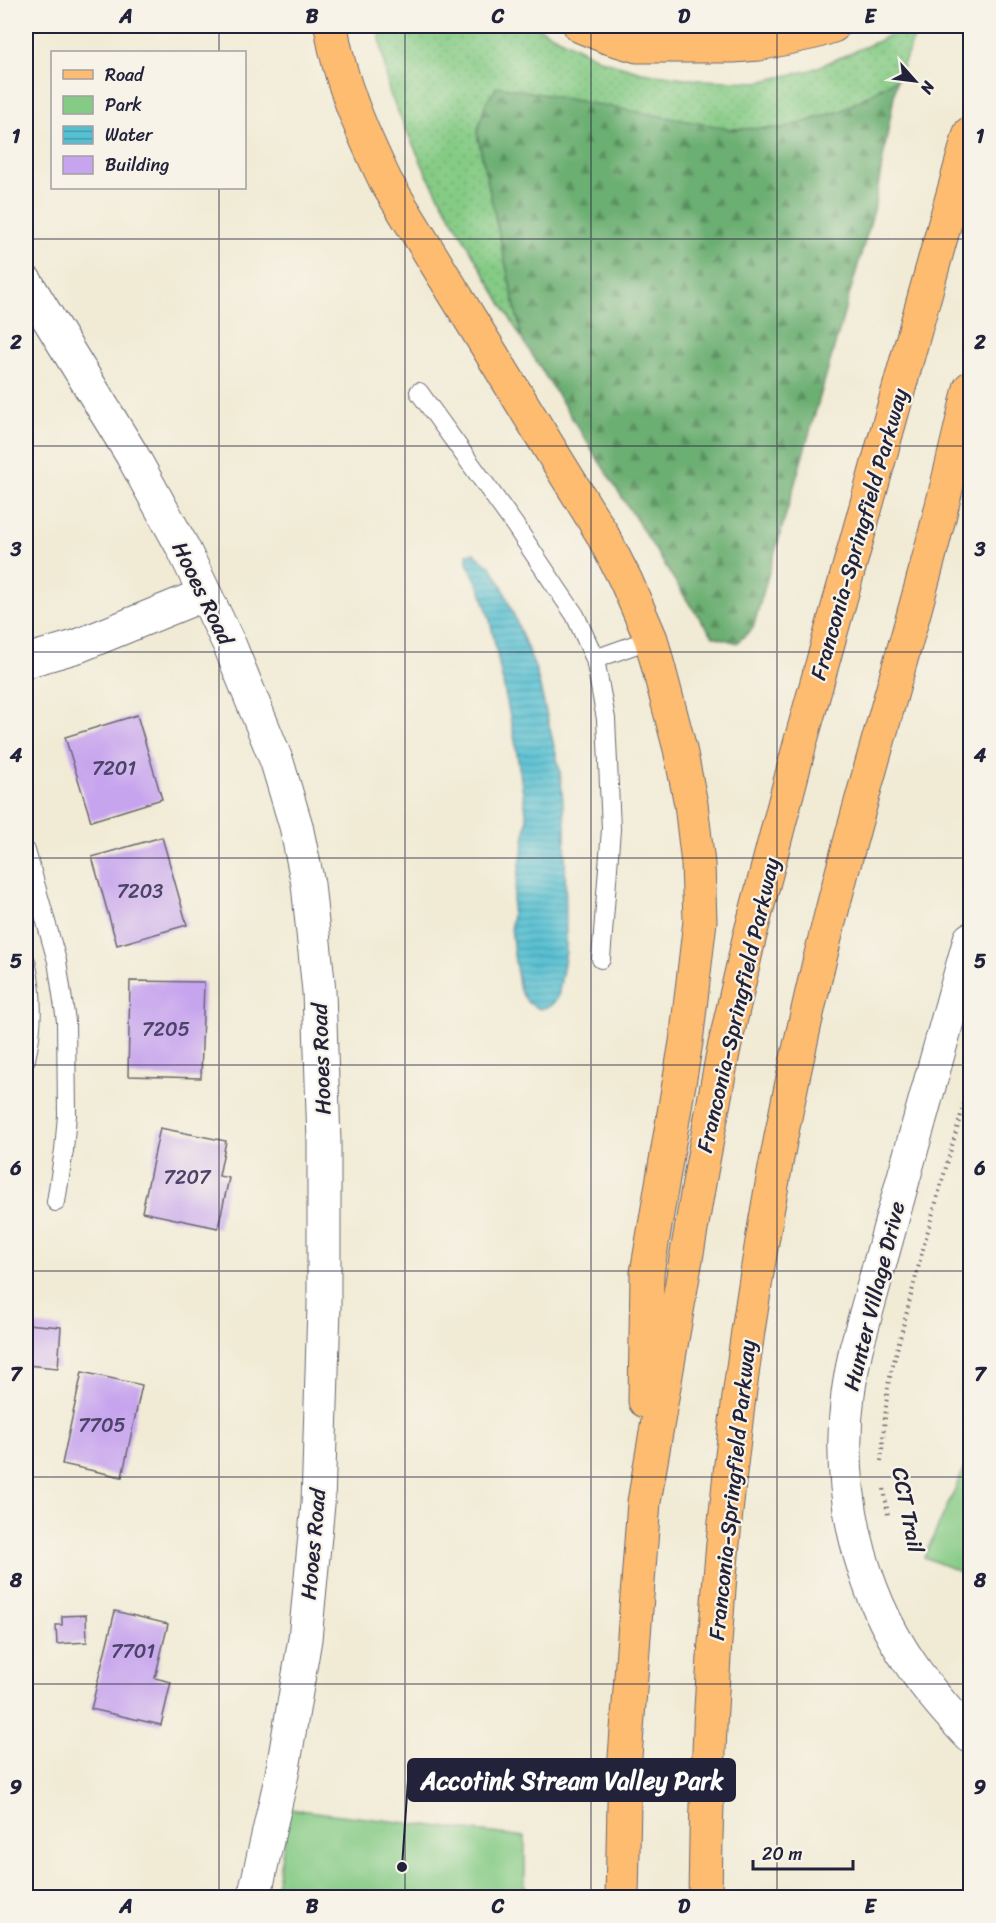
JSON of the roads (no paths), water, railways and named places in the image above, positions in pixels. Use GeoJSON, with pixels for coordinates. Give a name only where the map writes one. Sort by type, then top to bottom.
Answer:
{"type":"FeatureCollection","features":[{"type":"Feature","properties":{"kind":"main road"},"geometry":{"type":"LineString","coordinates":[[331,26],[348,94],[365,139],[386,182],[590,512],[626,581],[651,639],[675,727],[691,804],[698,864],[700,921],[686,1042],[647,1273],[644,1502]]}},
{"type":"Feature","properties":{"kind":"main road"},"geometry":{"type":"LineString","coordinates":[[580,26],[607,38],[637,46],[759,44],[833,26]]}},
{"type":"Feature","properties":{"kind":"main road"},"geometry":{"type":"LineString","coordinates":[[633,26],[696,45]]}},
{"type":"Feature","properties":{"kind":"main road","name":"Franconia-Springfield Parkway"},"geometry":{"type":"LineString","coordinates":[[622,1898],[625,1757],[644,1502],[700,1172],[723,1053],[749,939],[808,717],[970,133]]}},
{"type":"Feature","properties":{"kind":"main road","name":"Franconia-Springfield Parkway"},"geometry":{"type":"LineString","coordinates":[[705,1898],[710,1741],[718,1598],[745,1356],[784,1118],[809,1002],[844,864],[932,546],[970,388]]}},
{"type":"Feature","properties":{"kind":"main road"},"geometry":{"type":"LineString","coordinates":[[932,546],[970,438]]}},
{"type":"Feature","properties":{"kind":"street","name":"Hooes Road"},"geometry":{"type":"LineString","coordinates":[[26,282],[132,455],[230,646],[277,762],[308,884],[319,991],[324,1142],[324,1306],[318,1504],[301,1662],[282,1774],[254,1898]]}},
{"type":"Feature","properties":{"kind":"street"},"geometry":{"type":"LineString","coordinates":[[26,661],[78,646],[205,594]]}},
{"type":"Feature","properties":{"kind":"street","name":"Hunter Village Drive"},"geometry":{"type":"LineString","coordinates":[[970,939],[856,1349],[848,1395],[845,1435],[846,1482],[855,1535],[870,1586],[910,1665],[943,1708],[970,1736]]}},
{"type":"Feature","properties":{"kind":"lane"},"geometry":{"type":"LineString","coordinates":[[419,392],[514,524],[558,590],[574,615],[595,659],[606,718],[611,829],[601,959]]}},
{"type":"Feature","properties":{"kind":"lane"},"geometry":{"type":"LineString","coordinates":[[595,659],[651,639]]}},
{"type":"Feature","properties":{"kind":"lane"},"geometry":{"type":"LineString","coordinates":[[26,851],[57,961],[66,1021],[67,1115],[56,1202]]}},
{"type":"Feature","properties":{"kind":"lane"},"geometry":{"type":"LineString","coordinates":[[26,961],[32,1006],[32,1024],[26,1059]]}},
{"type":"Feature","properties":{"kind":"water"},"geometry":{"type":"Polygon","coordinates":[[[474,553],[492,568],[503,588],[536,670],[560,771],[565,823],[566,951],[558,998],[550,1006],[540,1009],[528,1003],[520,991],[514,955],[511,926],[513,900],[527,819],[515,741],[490,620],[480,588],[467,563],[467,554],[474,553]]]}},
{"type":"Feature","properties":{"kind":"place","name":"Accotink Stream Valley Park"},"geometry":{"type":"Point","coordinates":[402,1867]}}]}
